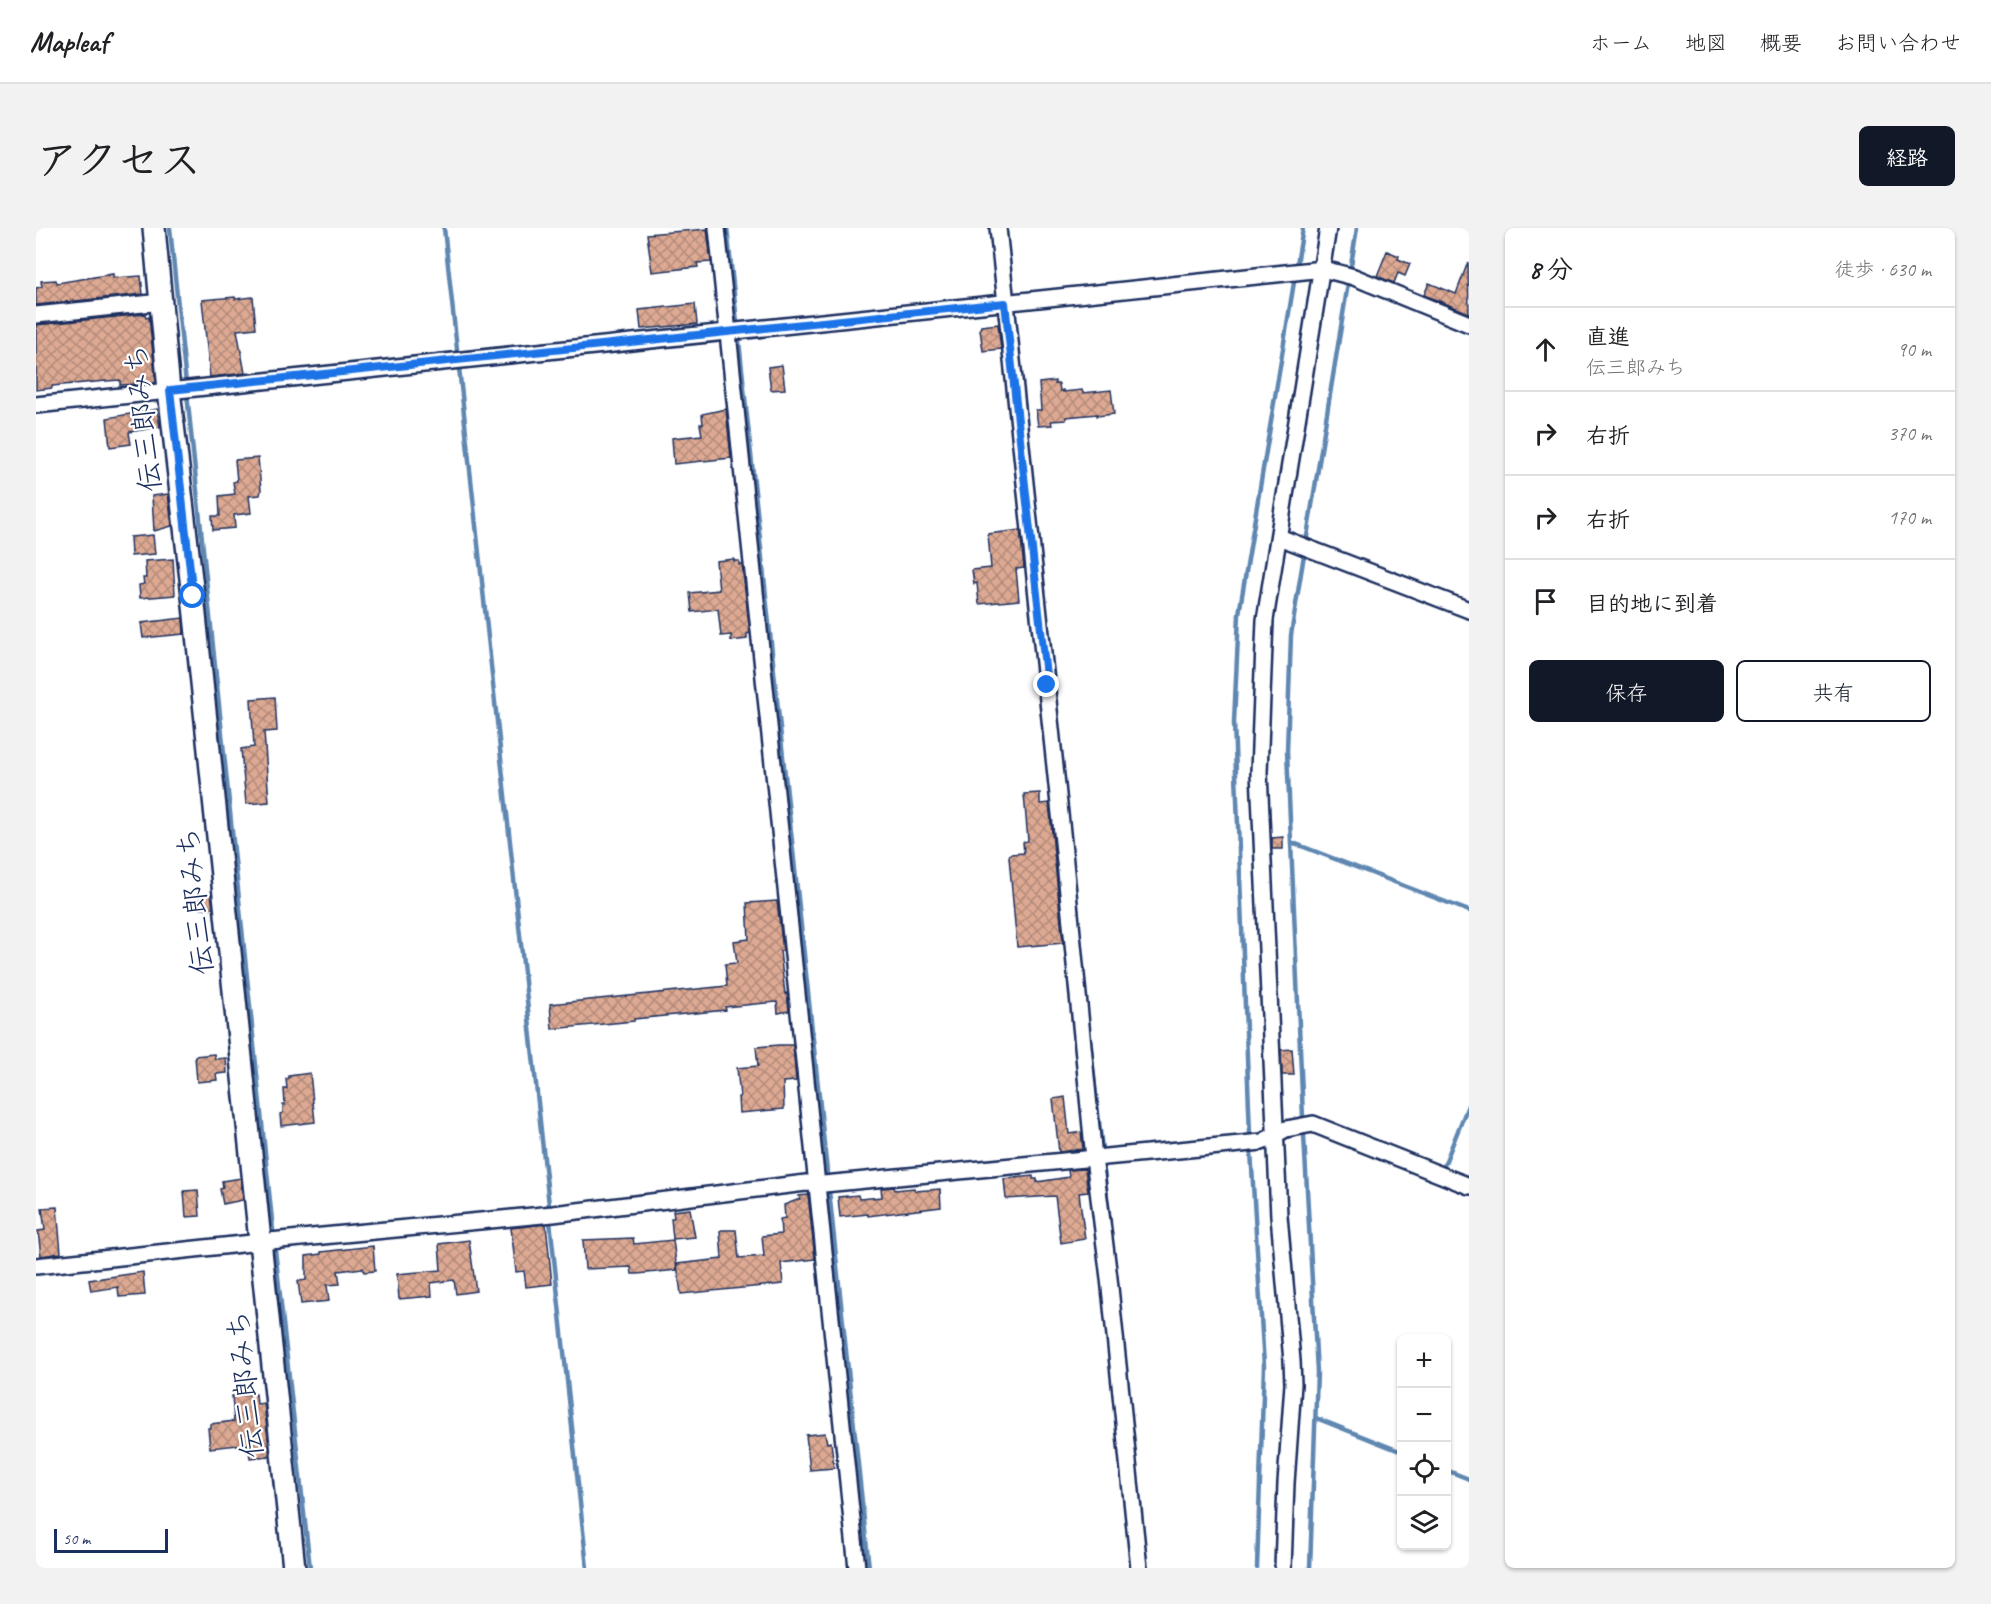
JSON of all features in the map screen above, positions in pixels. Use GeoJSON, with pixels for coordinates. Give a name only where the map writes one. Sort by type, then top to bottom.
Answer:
{"type":"FeatureCollection","features":[{"type":"Feature","properties":{"kind":"street","name":"伝三郎みち"},"geometry":{"type":"LineString","coordinates":[[154,228],[162,303],[181,389],[270,1241],[294,1568]]}},
{"type":"Feature","properties":{"kind":"street"},"geometry":{"type":"LineString","coordinates":[[717,228],[735,331],[825,1183],[857,1568]]}},
{"type":"Feature","properties":{"kind":"street"},"geometry":{"type":"LineString","coordinates":[[998,228],[1010,303],[1095,1158],[1139,1568]]}},
{"type":"Feature","properties":{"kind":"street"},"geometry":{"type":"LineString","coordinates":[[1283,1568],[1293,1384],[1290,1326],[1279,1216],[1259,772],[1265,620],[1328,228]]}},
{"type":"Feature","properties":{"kind":"street"},"geometry":{"type":"LineString","coordinates":[[36,405],[1323,269],[1348,276],[1469,324]]}},
{"type":"Feature","properties":{"kind":"street"},"geometry":{"type":"LineString","coordinates":[[36,315],[162,303]]}},
{"type":"Feature","properties":{"kind":"street"},"geometry":{"type":"LineString","coordinates":[[1279,537],[1469,610]]}},
{"type":"Feature","properties":{"kind":"street"},"geometry":{"type":"LineString","coordinates":[[36,1266],[553,1214],[806,1183],[1251,1143],[1270,1139],[1286,1129],[1303,1125],[1323,1128],[1469,1186]]}},
{"type":"Feature","properties":{"kind":"building"},"geometry":{"type":"Polygon","coordinates":[[[707,229],[711,262],[697,263],[698,267],[652,272],[647,234],[707,229]]]}},
{"type":"Feature","properties":{"kind":"building"},"geometry":{"type":"Polygon","coordinates":[[[1387,251],[1410,264],[1405,276],[1398,273],[1394,283],[1377,276],[1387,251]]]}},
{"type":"Feature","properties":{"kind":"building"},"geometry":{"type":"Polygon","coordinates":[[[1468,262],[1469,313],[1424,295],[1429,283],[1456,294],[1468,262]]]}},
{"type":"Feature","properties":{"kind":"building"},"geometry":{"type":"Polygon","coordinates":[[[113,274],[113,278],[141,276],[143,294],[36,305],[36,288],[42,287],[41,281],[56,280],[57,283],[113,274]]]}},
{"type":"Feature","properties":{"kind":"building"},"geometry":{"type":"Polygon","coordinates":[[[235,297],[235,299],[253,297],[256,328],[237,330],[245,373],[210,377],[202,300],[235,297]]]}},
{"type":"Feature","properties":{"kind":"building"},"geometry":{"type":"Polygon","coordinates":[[[695,304],[697,324],[641,329],[639,310],[695,304]]]}},
{"type":"Feature","properties":{"kind":"building"},"geometry":{"type":"Polygon","coordinates":[[[145,314],[146,318],[149,317],[156,383],[120,385],[120,380],[52,386],[52,388],[36,390],[36,325],[145,314]]]}},
{"type":"Feature","properties":{"kind":"building"},"geometry":{"type":"Polygon","coordinates":[[[998,324],[1001,349],[983,351],[981,326],[998,324]]]}},
{"type":"Feature","properties":{"kind":"building"},"geometry":{"type":"Polygon","coordinates":[[[782,365],[785,389],[771,390],[768,367],[782,365]]]}},
{"type":"Feature","properties":{"kind":"building"},"geometry":{"type":"Polygon","coordinates":[[[1055,381],[1055,384],[1059,384],[1060,391],[1063,390],[1063,392],[1082,390],[1083,393],[1111,390],[1114,414],[1066,417],[1066,420],[1051,421],[1052,425],[1038,426],[1036,410],[1041,410],[1039,383],[1055,381]]]}},
{"type":"Feature","properties":{"kind":"building"},"geometry":{"type":"Polygon","coordinates":[[[157,409],[160,427],[129,432],[131,444],[110,447],[107,418],[157,409]]]}},
{"type":"Feature","properties":{"kind":"building"},"geometry":{"type":"Polygon","coordinates":[[[726,409],[731,458],[674,464],[672,438],[702,435],[700,424],[703,424],[702,414],[726,409]]]}},
{"type":"Feature","properties":{"kind":"building"},"geometry":{"type":"Polygon","coordinates":[[[258,458],[261,490],[260,495],[249,496],[251,513],[234,515],[235,528],[213,530],[212,516],[220,516],[219,496],[235,494],[233,482],[237,481],[235,460],[258,458]]]}},
{"type":"Feature","properties":{"kind":"building"},"geometry":{"type":"Polygon","coordinates":[[[168,494],[172,526],[154,531],[152,496],[168,494]]]}},
{"type":"Feature","properties":{"kind":"building"},"geometry":{"type":"Polygon","coordinates":[[[1020,530],[1024,568],[1016,569],[1019,600],[979,604],[977,583],[974,584],[972,570],[991,568],[988,534],[1020,530]]]}},
{"type":"Feature","properties":{"kind":"building"},"geometry":{"type":"Polygon","coordinates":[[[153,535],[155,554],[131,556],[130,537],[153,535]]]}},
{"type":"Feature","properties":{"kind":"building"},"geometry":{"type":"Polygon","coordinates":[[[173,559],[175,595],[140,598],[139,585],[144,584],[143,578],[146,578],[145,561],[173,559]]]}},
{"type":"Feature","properties":{"kind":"building"},"geometry":{"type":"Polygon","coordinates":[[[734,559],[734,561],[739,561],[739,565],[742,564],[750,633],[747,634],[747,639],[731,641],[731,635],[721,636],[718,609],[692,612],[690,593],[719,590],[716,561],[734,559]]]}},
{"type":"Feature","properties":{"kind":"building"},"geometry":{"type":"Polygon","coordinates":[[[183,618],[184,634],[143,638],[141,623],[183,618]]]}},
{"type":"Feature","properties":{"kind":"building"},"geometry":{"type":"Polygon","coordinates":[[[275,697],[277,731],[264,732],[269,802],[246,804],[241,749],[254,747],[251,699],[275,697]]]}},
{"type":"Feature","properties":{"kind":"building"},"geometry":{"type":"Polygon","coordinates":[[[1040,793],[1040,804],[1049,803],[1063,943],[1017,947],[1009,857],[1010,854],[1024,853],[1023,842],[1028,841],[1024,794],[1040,793]]]}},
{"type":"Feature","properties":{"kind":"building"},"geometry":{"type":"Polygon","coordinates":[[[1283,837],[1283,849],[1272,849],[1272,838],[1283,837]]]}},
{"type":"Feature","properties":{"kind":"building"},"geometry":{"type":"Polygon","coordinates":[[[211,894],[213,908],[201,909],[199,895],[211,894]]]}},
{"type":"Feature","properties":{"kind":"building"},"geometry":{"type":"Polygon","coordinates":[[[777,901],[783,951],[780,951],[789,1011],[778,1013],[777,1002],[725,1007],[726,1010],[552,1029],[550,1004],[727,986],[725,964],[737,963],[734,941],[749,939],[747,903],[777,901]]]}},
{"type":"Feature","properties":{"kind":"building"},"geometry":{"type":"Polygon","coordinates":[[[793,1045],[796,1081],[783,1082],[784,1109],[739,1113],[737,1068],[758,1066],[756,1047],[793,1045]]]}},
{"type":"Feature","properties":{"kind":"building"},"geometry":{"type":"Polygon","coordinates":[[[1292,1049],[1294,1075],[1282,1075],[1281,1050],[1292,1049]]]}},
{"type":"Feature","properties":{"kind":"building"},"geometry":{"type":"Polygon","coordinates":[[[214,1054],[215,1059],[226,1058],[227,1073],[216,1074],[217,1080],[197,1082],[195,1056],[214,1054]]]}},
{"type":"Feature","properties":{"kind":"building"},"geometry":{"type":"Polygon","coordinates":[[[310,1073],[315,1122],[281,1126],[280,1114],[283,1113],[283,1105],[285,1105],[286,1079],[289,1076],[310,1073]]]}},
{"type":"Feature","properties":{"kind":"building"},"geometry":{"type":"Polygon","coordinates":[[[1065,1097],[1069,1134],[1081,1132],[1083,1149],[1059,1152],[1053,1099],[1065,1097]]]}},
{"type":"Feature","properties":{"kind":"building"},"geometry":{"type":"Polygon","coordinates":[[[1085,1169],[1088,1192],[1079,1193],[1085,1239],[1061,1243],[1055,1196],[1006,1199],[1004,1179],[1033,1176],[1037,1182],[1069,1177],[1068,1170],[1085,1169]]]}},
{"type":"Feature","properties":{"kind":"building"},"geometry":{"type":"Polygon","coordinates":[[[241,1178],[243,1200],[223,1204],[220,1189],[223,1188],[222,1181],[241,1178]]]}},
{"type":"Feature","properties":{"kind":"building"},"geometry":{"type":"Polygon","coordinates":[[[894,1187],[895,1190],[914,1188],[915,1191],[940,1189],[941,1207],[840,1217],[838,1197],[858,1195],[859,1199],[882,1197],[881,1188],[894,1187]]]}},
{"type":"Feature","properties":{"kind":"building"},"geometry":{"type":"Polygon","coordinates":[[[198,1190],[200,1216],[186,1217],[184,1191],[198,1190]]]}},
{"type":"Feature","properties":{"kind":"building"},"geometry":{"type":"Polygon","coordinates":[[[808,1195],[815,1259],[781,1263],[783,1284],[681,1294],[677,1264],[722,1259],[720,1231],[722,1230],[736,1230],[739,1258],[764,1256],[762,1236],[781,1234],[780,1219],[785,1218],[784,1205],[800,1199],[799,1196],[808,1195]]]}},
{"type":"Feature","properties":{"kind":"building"},"geometry":{"type":"Polygon","coordinates":[[[57,1207],[61,1253],[41,1256],[38,1231],[45,1230],[42,1208],[57,1207]]]}},
{"type":"Feature","properties":{"kind":"building"},"geometry":{"type":"Polygon","coordinates":[[[690,1209],[695,1237],[673,1239],[671,1218],[674,1218],[673,1211],[690,1209]]]}},
{"type":"Feature","properties":{"kind":"building"},"geometry":{"type":"Polygon","coordinates":[[[546,1224],[552,1284],[526,1287],[524,1271],[516,1272],[511,1228],[546,1224]]]}},
{"type":"Feature","properties":{"kind":"building"},"geometry":{"type":"Polygon","coordinates":[[[633,1238],[634,1244],[673,1240],[677,1270],[632,1274],[631,1267],[585,1269],[583,1240],[633,1238]]]}},
{"type":"Feature","properties":{"kind":"building"},"geometry":{"type":"Polygon","coordinates":[[[469,1240],[476,1291],[456,1294],[454,1280],[431,1283],[432,1296],[399,1299],[397,1274],[441,1270],[439,1244],[469,1240]]]}},
{"type":"Feature","properties":{"kind":"building"},"geometry":{"type":"Polygon","coordinates":[[[373,1246],[375,1271],[364,1272],[363,1268],[338,1271],[340,1284],[327,1285],[329,1301],[301,1304],[298,1281],[306,1280],[306,1256],[373,1246]]]}},
{"type":"Feature","properties":{"kind":"building"},"geometry":{"type":"Polygon","coordinates":[[[143,1272],[145,1295],[119,1297],[118,1287],[91,1291],[89,1280],[143,1272]]]}},
{"type":"Feature","properties":{"kind":"building"},"geometry":{"type":"Polygon","coordinates":[[[256,1394],[257,1404],[264,1403],[270,1456],[250,1458],[248,1444],[210,1448],[208,1428],[211,1428],[211,1424],[234,1421],[232,1396],[256,1394]]]}},
{"type":"Feature","properties":{"kind":"building"},"geometry":{"type":"Polygon","coordinates":[[[825,1433],[827,1443],[831,1442],[834,1468],[810,1470],[806,1435],[825,1433]]]}},
{"type":"Feature","properties":{"kind":"waterway"},"geometry":{"type":"LineString","coordinates":[[170,228],[310,1568]]}},
{"type":"Feature","properties":{"kind":"waterway"},"geometry":{"type":"LineString","coordinates":[[444,228],[549,1205]]}},
{"type":"Feature","properties":{"kind":"waterway"},"geometry":{"type":"LineString","coordinates":[[727,228],[869,1568]]}},
{"type":"Feature","properties":{"kind":"waterway"},"geometry":{"type":"LineString","coordinates":[[1257,1568],[1264,1366],[1250,1134],[1234,722],[1239,614],[1303,228]]}},
{"type":"Feature","properties":{"kind":"waterway"},"geometry":{"type":"LineString","coordinates":[[1310,1568],[1317,1372],[1287,751],[1291,635],[1357,228]]}},
{"type":"Feature","properties":{"kind":"waterway"},"geometry":{"type":"LineString","coordinates":[[1291,842],[1469,911]]}},
{"type":"Feature","properties":{"kind":"waterway"},"geometry":{"type":"LineString","coordinates":[[1087,1014],[1102,1149]]}},
{"type":"Feature","properties":{"kind":"waterway"},"geometry":{"type":"LineString","coordinates":[[1443,1168],[1469,1103]]}},
{"type":"Feature","properties":{"kind":"waterway"},"geometry":{"type":"LineString","coordinates":[[1104,1171],[1110,1222]]}},
{"type":"Feature","properties":{"kind":"waterway"},"geometry":{"type":"LineString","coordinates":[[550,1221],[587,1568]]}},
{"type":"Feature","properties":{"kind":"waterway"},"geometry":{"type":"LineString","coordinates":[[1316,1418],[1397,1450]]}},
{"type":"Feature","properties":{"kind":"waterway"},"geometry":{"type":"LineString","coordinates":[[1451,1472],[1469,1479]]}},
{"type":"Feature","properties":{"kind":"route"},"geometry":{"type":"LineString","coordinates":[[193,596],[170,390],[1005,303],[1047,685]]}}]}
